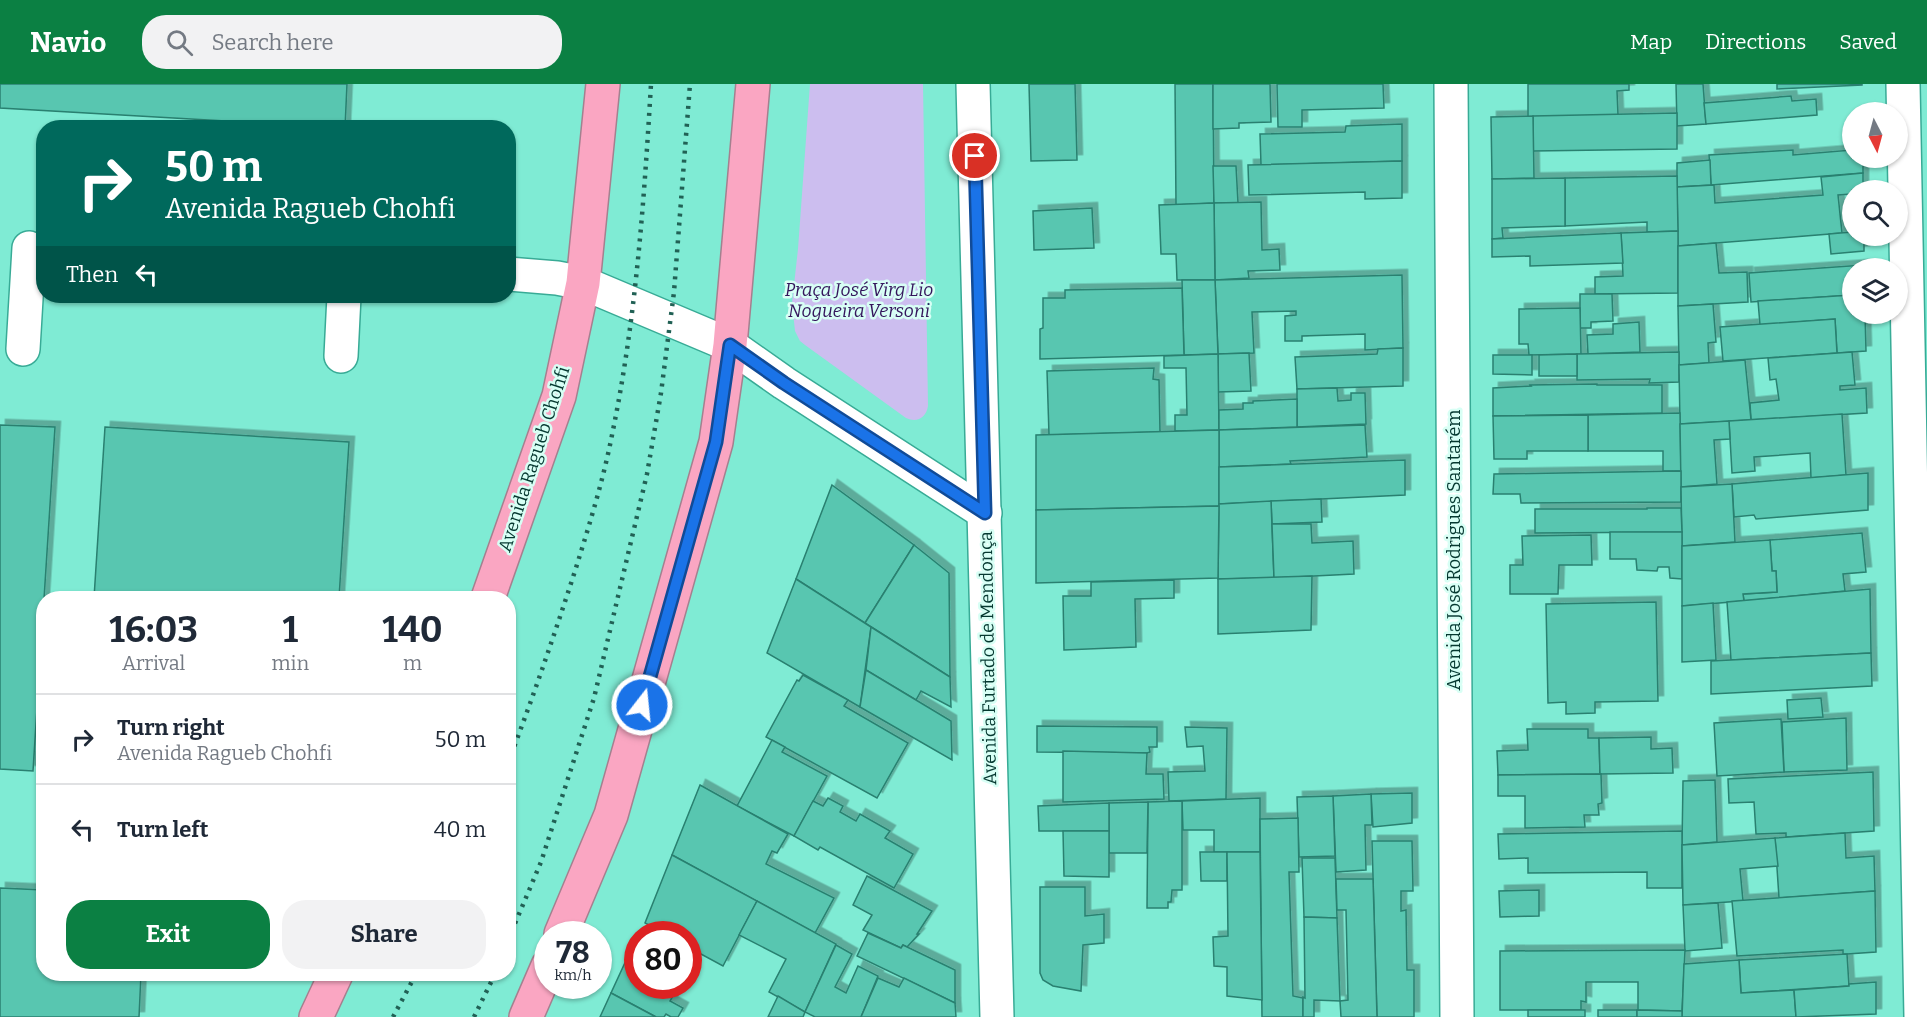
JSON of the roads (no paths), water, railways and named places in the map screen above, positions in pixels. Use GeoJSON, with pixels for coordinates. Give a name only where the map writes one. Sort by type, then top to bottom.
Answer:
{"type":"FeatureCollection","features":[{"type":"Feature","properties":{"kind":"highway","name":"Avenida Ragueb Chohfi"},"geometry":{"type":"LineString","coordinates":[[490,591],[559,396],[583,283],[603,84]]}},
{"type":"Feature","properties":{"kind":"highway"},"geometry":{"type":"LineString","coordinates":[[566,921],[611,815],[716,442],[730,345],[753,84]]}},
{"type":"Feature","properties":{"kind":"highway"},"geometry":{"type":"LineString","coordinates":[[316,1017],[333,981]]}},
{"type":"Feature","properties":{"kind":"highway"},"geometry":{"type":"LineString","coordinates":[[526,1017],[534,998]]}},
{"type":"Feature","properties":{"kind":"street","name":"Avenida Furtado de Mendonça"},"geometry":{"type":"LineString","coordinates":[[972,84],[999,1017]]}},
{"type":"Feature","properties":{"kind":"street","name":"Avenida José Rodrigues Santarém"},"geometry":{"type":"LineString","coordinates":[[1450,84],[1456,1017]]}},
{"type":"Feature","properties":{"kind":"street"},"geometry":{"type":"LineString","coordinates":[[1904,84],[1921,1017]]}},
{"type":"Feature","properties":{"kind":"street"},"geometry":{"type":"LineString","coordinates":[[22,349],[24,248]]}},
{"type":"Feature","properties":{"kind":"street"},"geometry":{"type":"LineString","coordinates":[[516,275],[583,283],[730,345],[784,383],[985,513]]}},
{"type":"Feature","properties":{"kind":"street"},"geometry":{"type":"LineString","coordinates":[[340,356],[344,303]]}},
{"type":"Feature","properties":{"kind":"railway"},"geometry":{"type":"LineString","coordinates":[[516,741],[575,571],[608,452],[633,304],[651,84]]}},
{"type":"Feature","properties":{"kind":"railway"},"geometry":{"type":"LineString","coordinates":[[516,921],[541,862],[594,698],[647,474],[661,393],[674,292],[690,84]]}},
{"type":"Feature","properties":{"kind":"railway"},"geometry":{"type":"LineString","coordinates":[[393,1017],[412,981]]}},
{"type":"Feature","properties":{"kind":"railway"},"geometry":{"type":"LineString","coordinates":[[474,1017],[492,981]]}},
{"type":"Feature","properties":{"kind":"park label","name":"Praça José Virg Lio Nogueira Versoni"},"geometry":{"type":"Point","coordinates":[859,300]}}]}
